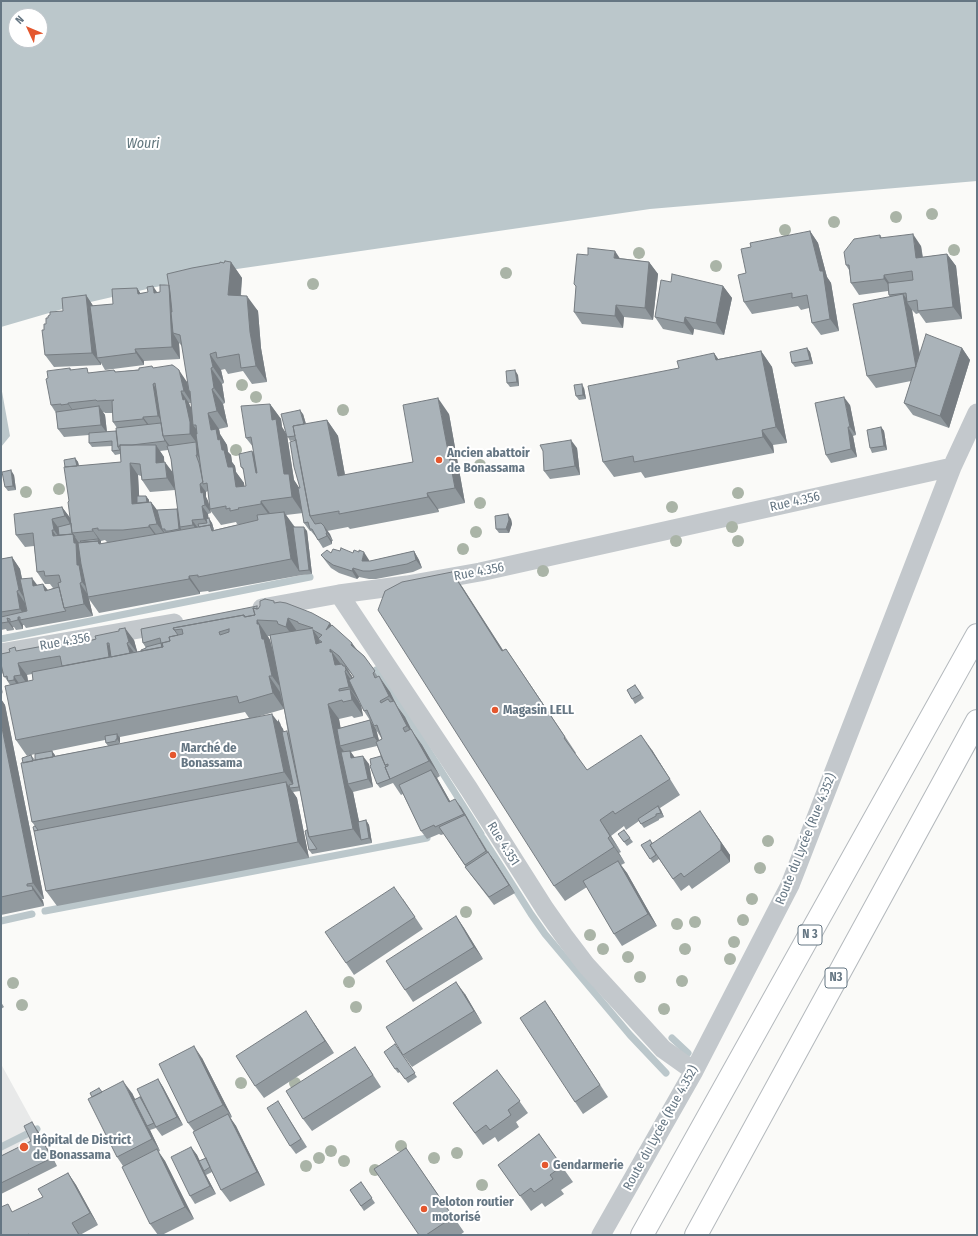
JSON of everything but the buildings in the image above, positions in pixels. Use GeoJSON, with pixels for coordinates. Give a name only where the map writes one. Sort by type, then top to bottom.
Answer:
{"type":"FeatureCollection","features":[{"type":"Feature","properties":{"kind":"highway","name":"N 3"},"geometry":{"type":"LineString","coordinates":[[642,1235],[977,635]]}},
{"type":"Feature","properties":{"kind":"highway","name":"N3"},"geometry":{"type":"LineString","coordinates":[[696,1235],[977,721]]}},
{"type":"Feature","properties":{"kind":"street","name":"Route du Lycée (Rue 4.352)"},"geometry":{"type":"LineString","coordinates":[[601,1235],[694,1071],[790,885],[952,467],[977,413]]}},
{"type":"Feature","properties":{"kind":"street","name":"Rue 4.356"},"geometry":{"type":"LineString","coordinates":[[245,611],[339,594],[407,585],[480,572],[952,467]]}},
{"type":"Feature","properties":{"kind":"street","name":"Rue 4.351"},"geometry":{"type":"LineString","coordinates":[[339,594],[469,789],[545,909],[564,936],[586,965],[663,1049],[694,1071]]}},
{"type":"Feature","properties":{"kind":"street","name":"Rue 4.356"},"geometry":{"type":"LineString","coordinates":[[1,653],[190,620]]}},
{"type":"Feature","properties":{"kind":"shaded area","name":"Hôpital de District de Bonassama"},"geometry":{"type":"Polygon","coordinates":[[[1,1064],[57,1166],[1,1194],[1,1064]]]}},
{"type":"Feature","properties":{"kind":"water","name":"Wouri"},"geometry":{"type":"Polygon","coordinates":[[[1,1],[977,1],[977,181],[650,209],[230,270],[73,306],[1,327],[1,1]]]}},
{"type":"Feature","properties":{"kind":"water"},"geometry":{"type":"Polygon","coordinates":[[[1,386],[10,436],[1,447],[1,386]]]}},
{"type":"Feature","properties":{"kind":"waterway"},"geometry":{"type":"LineString","coordinates":[[1,639],[310,577]]}},
{"type":"Feature","properties":{"kind":"waterway"},"geometry":{"type":"LineString","coordinates":[[376,670],[481,834]]}},
{"type":"Feature","properties":{"kind":"waterway"},"geometry":{"type":"LineString","coordinates":[[45,911],[427,838]]}},
{"type":"Feature","properties":{"kind":"waterway"},"geometry":{"type":"LineString","coordinates":[[483,838],[545,934],[630,1035],[666,1073]]}},
{"type":"Feature","properties":{"kind":"waterway"},"geometry":{"type":"LineString","coordinates":[[1,921],[32,914]]}},
{"type":"Feature","properties":{"kind":"waterway"},"geometry":{"type":"LineString","coordinates":[[672,1038],[688,1053]]}},
{"type":"Feature","properties":{"kind":"waterway"},"geometry":{"type":"LineString","coordinates":[[1,1147],[37,1129]]}},
{"type":"Feature","properties":{"kind":"place","name":"Ancien abattoir de Bonassama"},"geometry":{"type":"Point","coordinates":[439,460]}},
{"type":"Feature","properties":{"kind":"place","name":"Magasin LELL"},"geometry":{"type":"Point","coordinates":[495,710]}},
{"type":"Feature","properties":{"kind":"place","name":"Marché de Bonassama"},"geometry":{"type":"Point","coordinates":[173,755]}},
{"type":"Feature","properties":{"kind":"place","name":"Hôpital de District de Bonassama"},"geometry":{"type":"Point","coordinates":[24,1147]}},
{"type":"Feature","properties":{"kind":"place","name":"Gendarmerie"},"geometry":{"type":"Point","coordinates":[545,1165]}},
{"type":"Feature","properties":{"kind":"place","name":"Peloton routier motorisé"},"geometry":{"type":"Point","coordinates":[424,1209]}}]}
